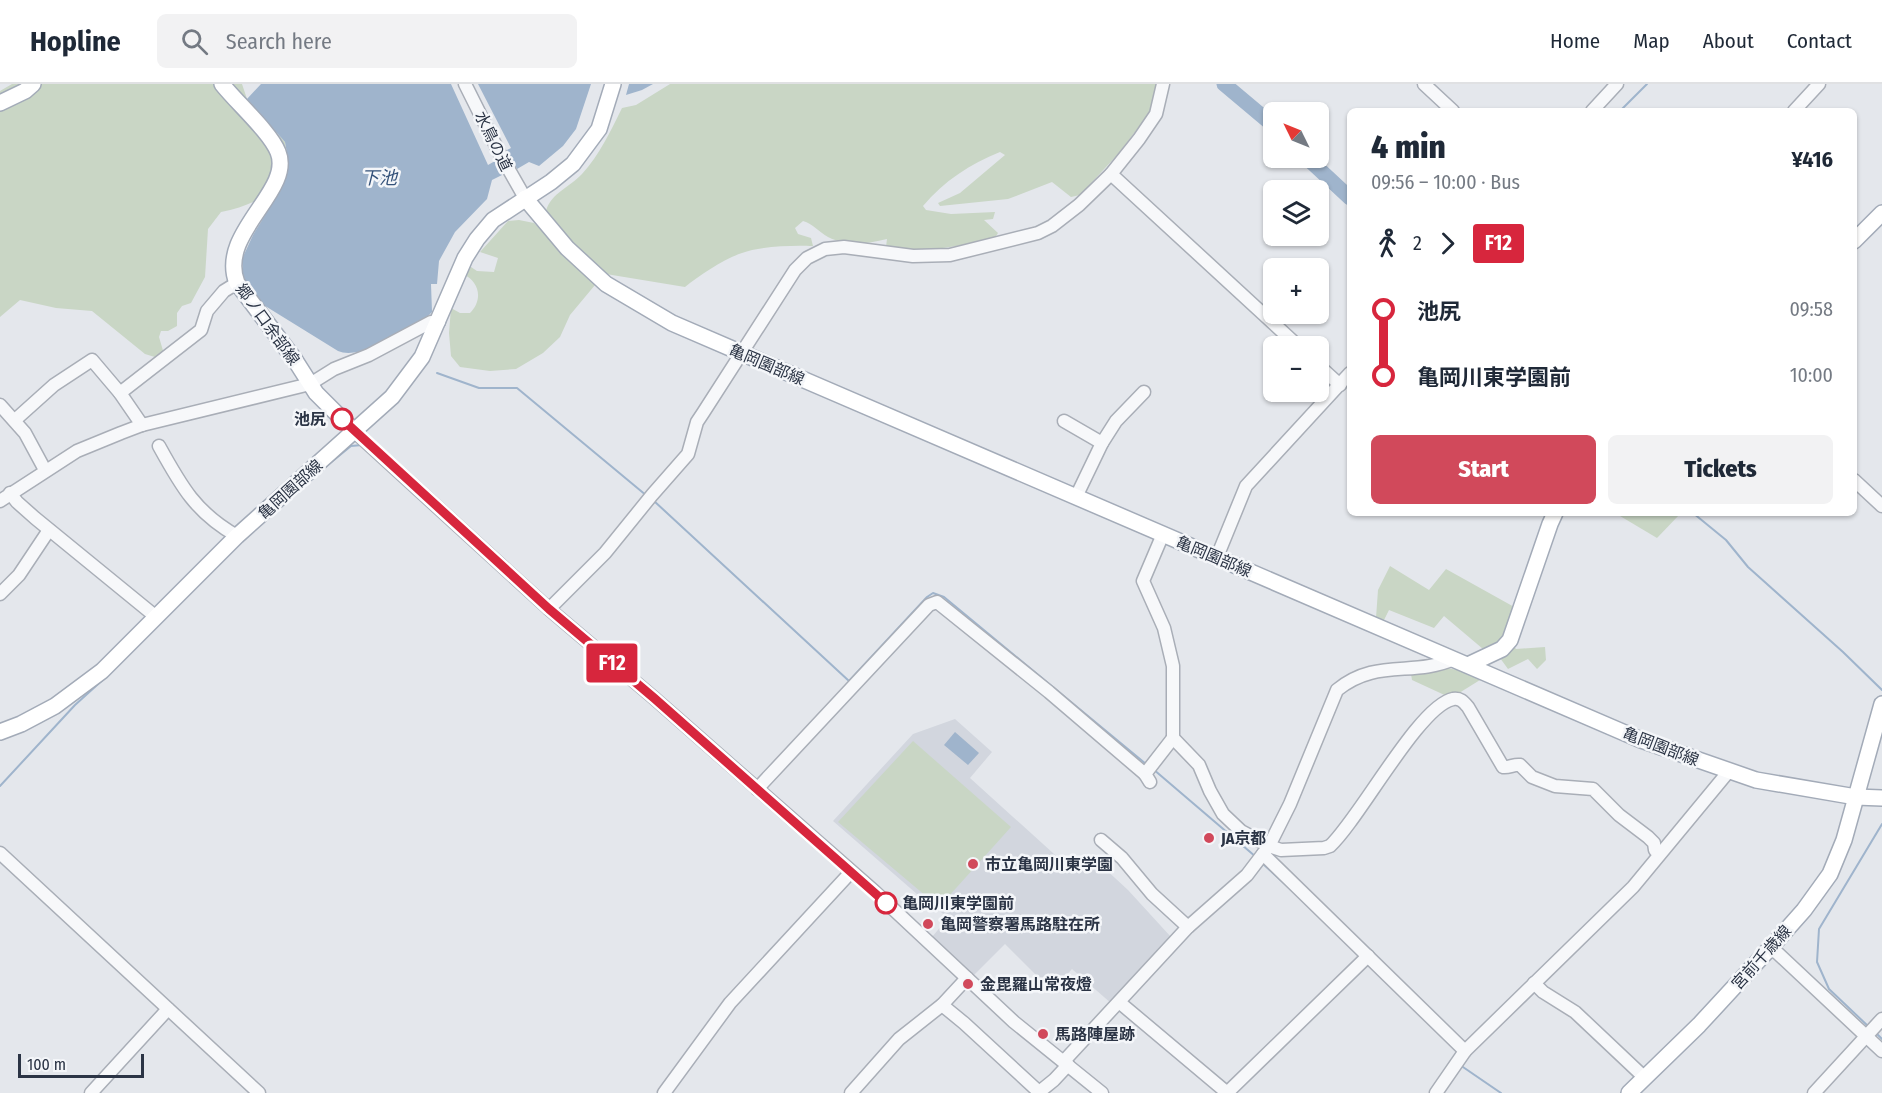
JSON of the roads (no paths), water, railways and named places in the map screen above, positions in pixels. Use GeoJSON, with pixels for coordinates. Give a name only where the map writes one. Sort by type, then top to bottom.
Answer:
{"type":"FeatureCollection","features":[{"type":"Feature","properties":{"kind":"main road"},"geometry":{"type":"LineString","coordinates":[[0,103],[25,91],[33,84]]}},
{"type":"Feature","properties":{"kind":"main road","name":"郷ノ口余部線"},"geometry":{"type":"LineString","coordinates":[[222,84],[271,139],[279,154],[279,170],[275,181],[242,235],[234,254],[233,272],[237,283],[295,360],[310,384],[355,432]]}},
{"type":"Feature","properties":{"kind":"main road","name":"亀岡園部線"},"geometry":{"type":"LineString","coordinates":[[0,732],[55,706],[102,671],[237,536],[392,397],[422,357],[465,258],[477,239],[494,220],[551,182],[573,164],[599,129],[614,84]]}},
{"type":"Feature","properties":{"kind":"main road","name":"亀岡園部線"},"geometry":{"type":"LineString","coordinates":[[525,198],[567,248],[606,284],[672,323],[1641,740],[1756,780],[1856,797]]}},
{"type":"Feature","properties":{"kind":"main road"},"geometry":{"type":"LineString","coordinates":[[1857,238],[1882,213]]}},
{"type":"Feature","properties":{"kind":"main road"},"geometry":{"type":"LineString","coordinates":[[1461,662],[1497,652],[1510,640],[1554,516]]}},
{"type":"Feature","properties":{"kind":"main road"},"geometry":{"type":"LineString","coordinates":[[1882,704],[1856,797],[1882,798]]}},
{"type":"Feature","properties":{"kind":"main road","name":"宮前千歳線"},"geometry":{"type":"LineString","coordinates":[[1629,1093],[1699,1024],[1804,910],[1830,874],[1844,840],[1856,797]]}},
{"type":"Feature","properties":{"kind":"street","name":"水鳥の道"},"geometry":{"type":"LineString","coordinates":[[465,84],[511,177],[525,198]]}},
{"type":"Feature","properties":{"kind":"street"},"geometry":{"type":"LineString","coordinates":[[549,609],[605,553],[688,454],[697,422],[795,270],[807,258],[825,249],[844,247],[913,256],[950,255],[1038,233],[1052,226],[1079,205],[1111,174],[1156,114],[1163,84]]}},
{"type":"Feature","properties":{"kind":"street"},"geometry":{"type":"LineString","coordinates":[[1595,108],[1617,84]]}},
{"type":"Feature","properties":{"kind":"street"},"geometry":{"type":"LineString","coordinates":[[1797,108],[1819,84]]}},
{"type":"Feature","properties":{"kind":"street"},"geometry":{"type":"LineString","coordinates":[[1428,85],[1450,108]]}},
{"type":"Feature","properties":{"kind":"street"},"geometry":{"type":"LineString","coordinates":[[1111,174],[1287,336]]}},
{"type":"Feature","properties":{"kind":"street"},"geometry":{"type":"LineString","coordinates":[[120,393],[201,330],[207,311],[224,291],[237,283]]}},
{"type":"Feature","properties":{"kind":"street"},"geometry":{"type":"LineString","coordinates":[[5,497],[77,451],[142,425],[310,384],[334,369],[369,355],[431,322],[439,322]]}},
{"type":"Feature","properties":{"kind":"street"},"geometry":{"type":"LineString","coordinates":[[15,420],[54,385],[92,360],[120,393],[142,425]]}},
{"type":"Feature","properties":{"kind":"street"},"geometry":{"type":"LineString","coordinates":[[1329,375],[1340,385]]}},
{"type":"Feature","properties":{"kind":"street"},"geometry":{"type":"LineString","coordinates":[[1217,557],[1246,486],[1347,377]]}},
{"type":"Feature","properties":{"kind":"street"},"geometry":{"type":"LineString","coordinates":[[1076,497],[1102,443],[1116,421],[1144,392]]}},
{"type":"Feature","properties":{"kind":"street"},"geometry":{"type":"LineString","coordinates":[[0,405],[25,433],[45,470]]}},
{"type":"Feature","properties":{"kind":"street"},"geometry":{"type":"LineString","coordinates":[[1064,421],[1102,443]]}},
{"type":"Feature","properties":{"kind":"street"},"geometry":{"type":"LineString","coordinates":[[355,432],[549,609],[654,698],[851,872],[1014,1022],[1102,1093]]}},
{"type":"Feature","properties":{"kind":"street"},"geometry":{"type":"LineString","coordinates":[[159,446],[181,486],[215,523],[237,536]]}},
{"type":"Feature","properties":{"kind":"street"},"geometry":{"type":"LineString","coordinates":[[1857,483],[1882,506]]}},
{"type":"Feature","properties":{"kind":"street"},"geometry":{"type":"LineString","coordinates":[[5,497],[17,502],[155,616]]}},
{"type":"Feature","properties":{"kind":"street"},"geometry":{"type":"LineString","coordinates":[[0,594],[19,575],[49,530]]}},
{"type":"Feature","properties":{"kind":"street"},"geometry":{"type":"LineString","coordinates":[[757,789],[929,605],[936,602],[1048,692],[1147,778],[1173,738],[1173,666],[1164,628],[1143,581],[1163,534]]}},
{"type":"Feature","properties":{"kind":"street"},"geometry":{"type":"LineString","coordinates":[[942,1005],[1039,1092],[1054,1080],[1119,1002],[1188,927],[1247,875],[1266,850],[1290,804],[1337,690],[1351,679],[1371,672],[1461,662]]}},
{"type":"Feature","properties":{"kind":"street"},"geometry":{"type":"LineString","coordinates":[[1266,850],[1330,846],[1370,795],[1416,729],[1445,702],[1454,699],[1461,700],[1468,706],[1503,767],[1520,765],[1532,777],[1555,786],[1593,789],[1619,815],[1654,843],[1654,850],[1659,854]]}},
{"type":"Feature","properties":{"kind":"street"},"geometry":{"type":"LineString","coordinates":[[1173,738],[1199,765],[1210,791],[1231,823],[1266,850],[1365,958],[1465,1051]]}},
{"type":"Feature","properties":{"kind":"street"},"geometry":{"type":"LineString","coordinates":[[1436,1093],[1465,1051],[1633,887],[1729,771]]}},
{"type":"Feature","properties":{"kind":"street"},"geometry":{"type":"LineString","coordinates":[[1101,840],[1122,858],[1152,894],[1188,927]]}},
{"type":"Feature","properties":{"kind":"street"},"geometry":{"type":"LineString","coordinates":[[0,853],[259,1093]]}},
{"type":"Feature","properties":{"kind":"street"},"geometry":{"type":"LineString","coordinates":[[664,1093],[730,1003],[851,872]]}},
{"type":"Feature","properties":{"kind":"street"},"geometry":{"type":"LineString","coordinates":[[1771,947],[1882,1051]]}},
{"type":"Feature","properties":{"kind":"street"},"geometry":{"type":"LineString","coordinates":[[1119,1002],[1225,1091],[1229,1091],[1365,958]]}},
{"type":"Feature","properties":{"kind":"street"},"geometry":{"type":"LineString","coordinates":[[851,1093],[899,1039],[942,1005],[967,978]]}},
{"type":"Feature","properties":{"kind":"street"},"geometry":{"type":"LineString","coordinates":[[1534,983],[1543,992],[1575,1012],[1645,1078]]}},
{"type":"Feature","properties":{"kind":"street"},"geometry":{"type":"LineString","coordinates":[[91,1093],[168,1009]]}},
{"type":"Feature","properties":{"kind":"street"},"geometry":{"type":"LineString","coordinates":[[1814,1093],[1882,1019]]}},
{"type":"Feature","properties":{"kind":"water","name":"下池"},"geometry":{"type":"Polygon","coordinates":[[[261,84],[451,84],[488,165],[495,161],[502,175],[492,180],[487,199],[455,232],[439,261],[437,284],[431,284],[432,312],[414,327],[388,342],[360,352],[338,351],[262,304],[250,292],[243,275],[242,259],[253,235],[283,186],[288,159],[285,142],[247,99],[261,84]]]}},
{"type":"Feature","properties":{"kind":"water"},"geometry":{"type":"Polygon","coordinates":[[[478,84],[591,84],[576,129],[563,146],[539,166],[529,162],[517,169],[507,150],[511,148],[478,84]]]}},
{"type":"Feature","properties":{"kind":"water"},"geometry":{"type":"Polygon","coordinates":[[[629,84],[653,84],[626,95],[629,84]]]}},
{"type":"Feature","properties":{"kind":"water"},"geometry":{"type":"Polygon","coordinates":[[[955,732],[979,753],[968,765],[944,745],[955,732]]]}},
{"type":"Feature","properties":{"kind":"waterway"},"geometry":{"type":"LineString","coordinates":[[1224,84],[1263,117]]}},
{"type":"Feature","properties":{"kind":"waterway"},"geometry":{"type":"LineString","coordinates":[[1623,108],[1647,84]]}},
{"type":"Feature","properties":{"kind":"waterway"},"geometry":{"type":"LineString","coordinates":[[1318,168],[1347,195]]}},
{"type":"Feature","properties":{"kind":"waterway"},"geometry":{"type":"LineString","coordinates":[[437,373],[479,388],[517,388],[647,496]]}},
{"type":"Feature","properties":{"kind":"waterway"},"geometry":{"type":"LineString","coordinates":[[318,473],[351,446],[362,445]]}},
{"type":"Feature","properties":{"kind":"waterway"},"geometry":{"type":"LineString","coordinates":[[654,501],[849,681],[933,593],[944,597],[1146,764]]}},
{"type":"Feature","properties":{"kind":"waterway"},"geometry":{"type":"LineString","coordinates":[[1697,516],[1726,540],[1748,567],[1882,690]]}},
{"type":"Feature","properties":{"kind":"waterway"},"geometry":{"type":"LineString","coordinates":[[0,786],[75,705],[107,676]]}},
{"type":"Feature","properties":{"kind":"waterway"},"geometry":{"type":"LineString","coordinates":[[1153,769],[1256,857]]}},
{"type":"Feature","properties":{"kind":"waterway"},"geometry":{"type":"LineString","coordinates":[[1869,1027],[1829,989],[1817,962],[1819,929],[1882,824]]}},
{"type":"Feature","properties":{"kind":"waterway"},"geometry":{"type":"LineString","coordinates":[[1262,863],[1300,898]]}},
{"type":"Feature","properties":{"kind":"waterway"},"geometry":{"type":"LineString","coordinates":[[1875,1032],[1882,1039]]}},
{"type":"Feature","properties":{"kind":"waterway"},"geometry":{"type":"LineString","coordinates":[[1460,1065],[1501,1093]]}},
{"type":"Feature","properties":{"kind":"place","name":"池尻"},"geometry":{"type":"Point","coordinates":[342,419]}},
{"type":"Feature","properties":{"kind":"place","name":"JA京都"},"geometry":{"type":"Point","coordinates":[1209,838]}},
{"type":"Feature","properties":{"kind":"place","name":"市立亀岡川東学園"},"geometry":{"type":"Point","coordinates":[973,864]}},
{"type":"Feature","properties":{"kind":"place","name":"亀岡川東学園前"},"geometry":{"type":"Point","coordinates":[886,903]}},
{"type":"Feature","properties":{"kind":"place","name":"亀岡警察署馬路駐在所"},"geometry":{"type":"Point","coordinates":[928,924]}},
{"type":"Feature","properties":{"kind":"place","name":"金毘羅山常夜燈"},"geometry":{"type":"Point","coordinates":[968,984]}},
{"type":"Feature","properties":{"kind":"place","name":"馬路陣屋跡"},"geometry":{"type":"Point","coordinates":[1043,1034]}}]}
